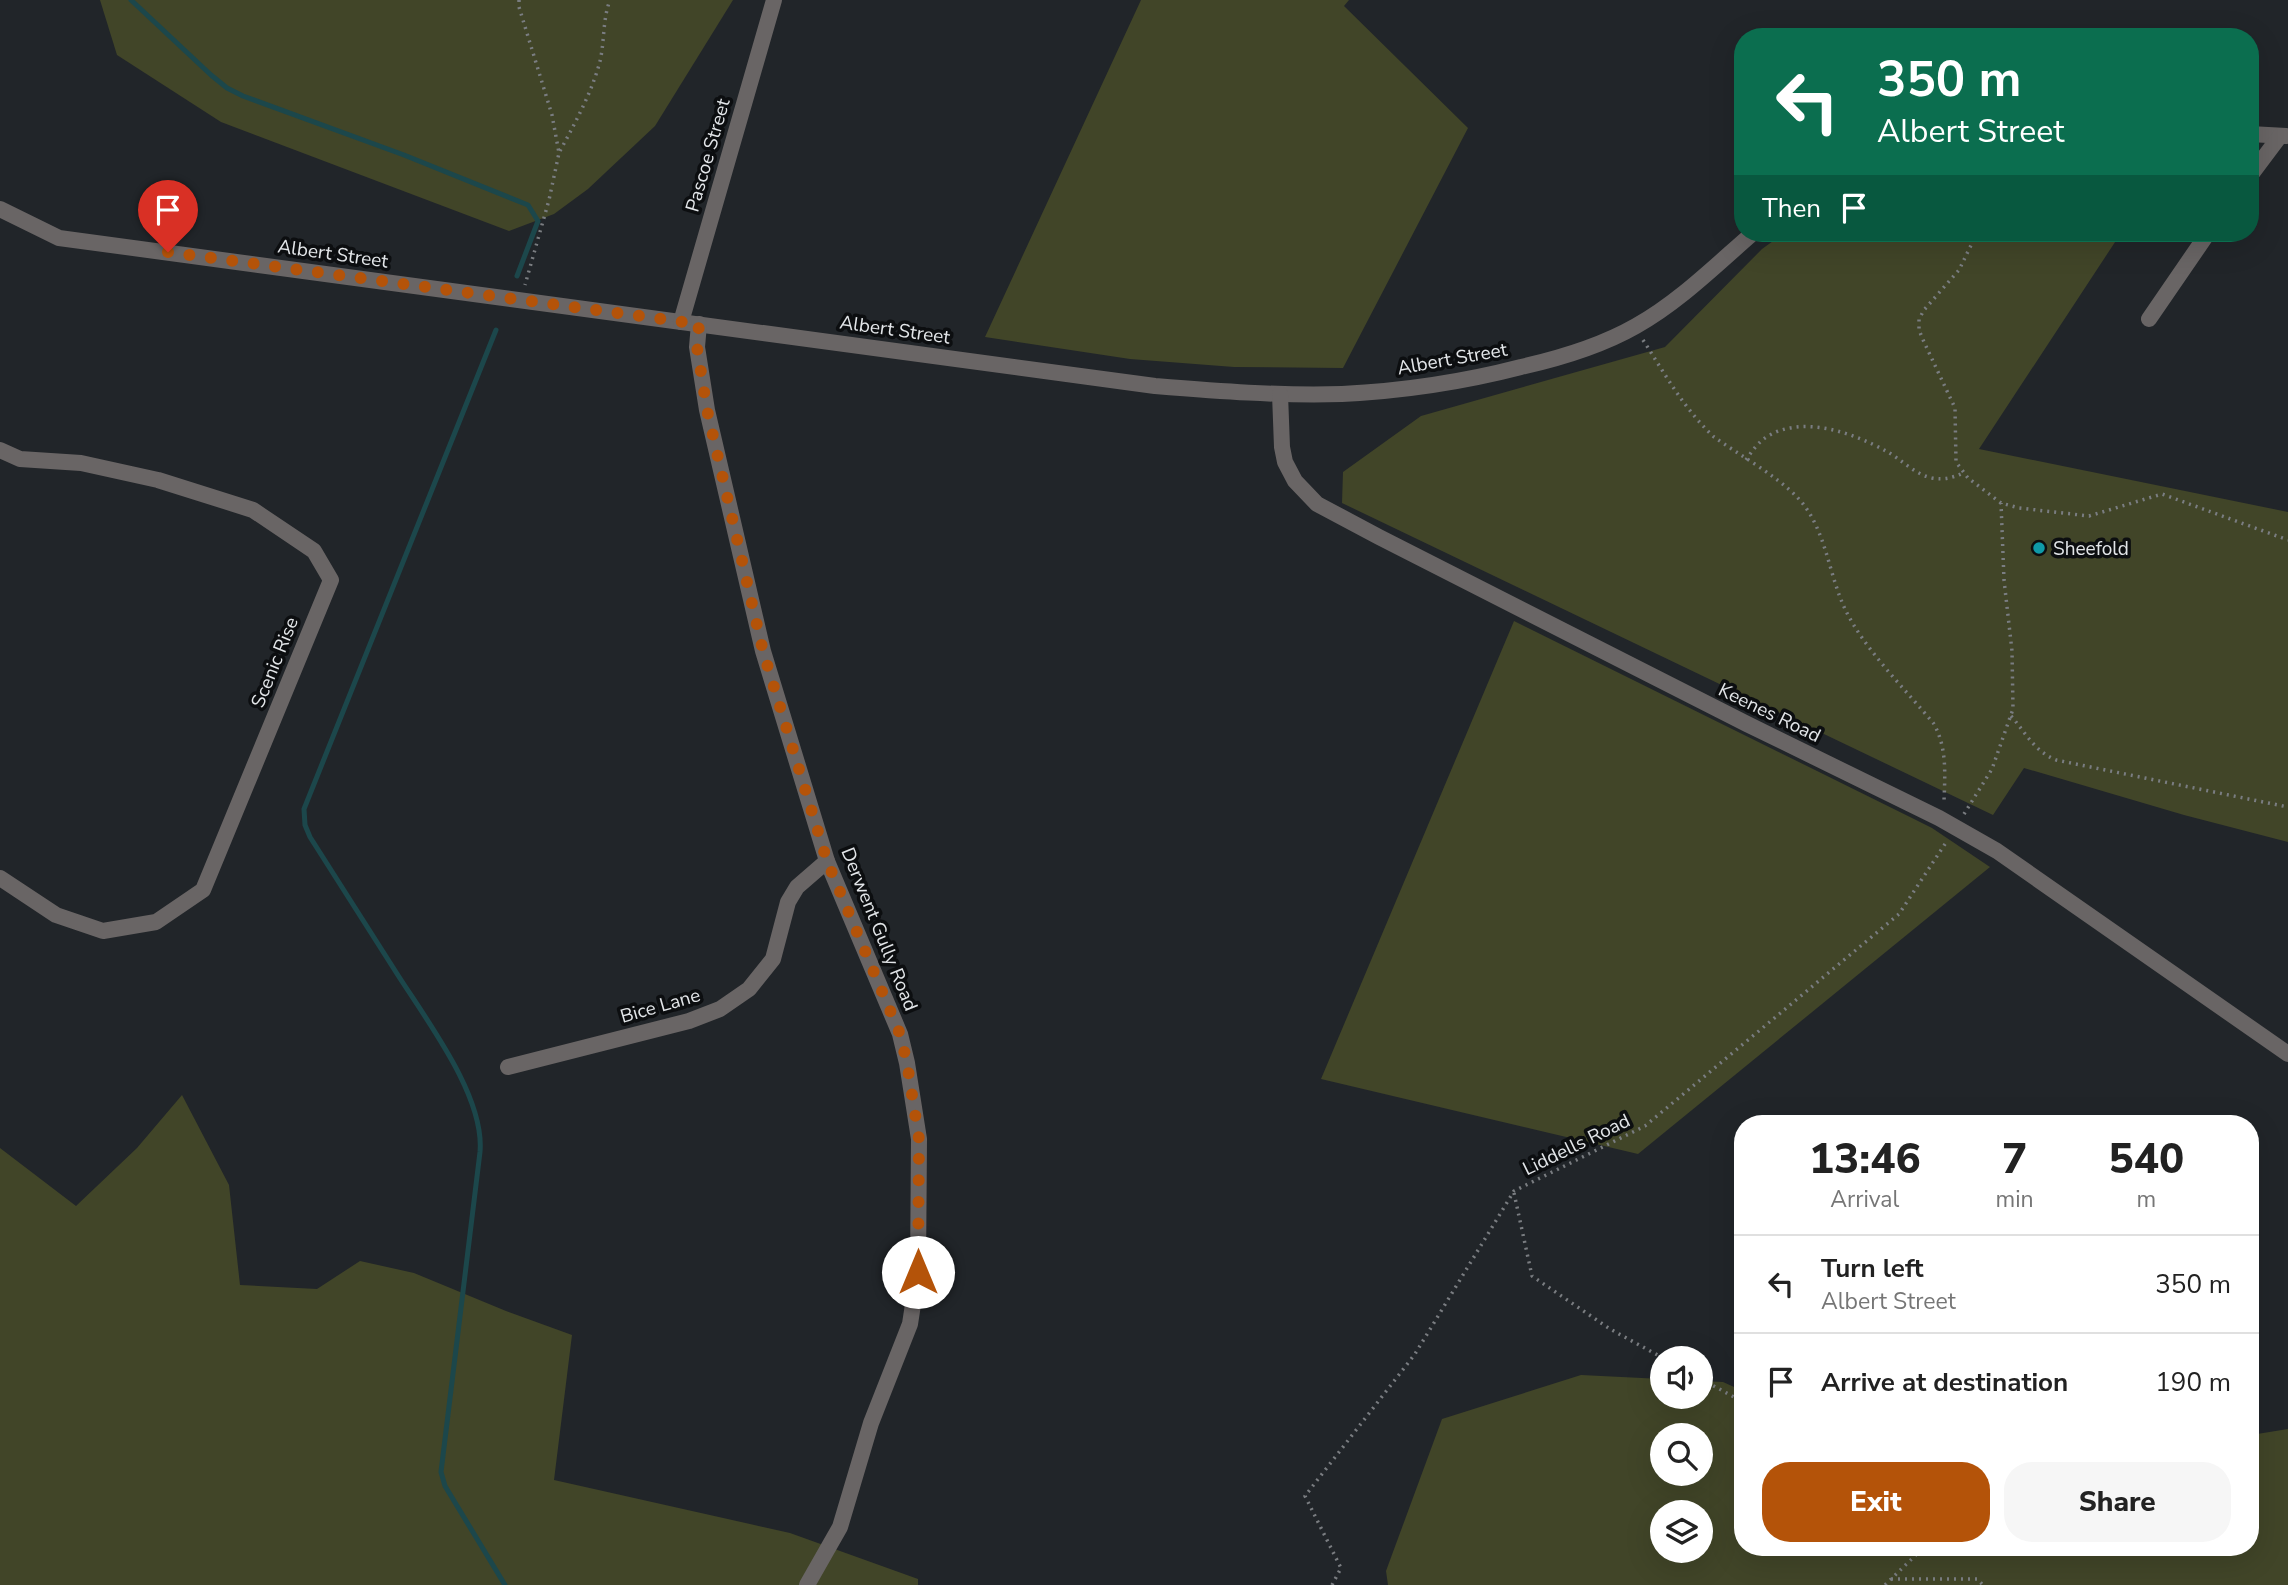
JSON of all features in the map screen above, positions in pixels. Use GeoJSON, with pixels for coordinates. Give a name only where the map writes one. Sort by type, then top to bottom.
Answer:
{"type":"FeatureCollection","features":[{"type":"Feature","properties":{"kind":"street","name":"Pascoe Street"},"geometry":{"type":"LineString","coordinates":[[681,322],[774,0]]}},
{"type":"Feature","properties":{"kind":"street"},"geometry":{"type":"LineString","coordinates":[[2259,135],[2284,136]]}},
{"type":"Feature","properties":{"kind":"street"},"geometry":{"type":"LineString","coordinates":[[2259,165],[2284,136]]}},
{"type":"Feature","properties":{"kind":"street","name":"Albert Street"},"geometry":{"type":"LineString","coordinates":[[0,209],[59,238],[1155,386],[1280,394],[1375,391],[1473,378],[1555,358],[1635,327],[1676,299],[1742,242]]}},
{"type":"Feature","properties":{"kind":"street"},"geometry":{"type":"LineString","coordinates":[[2149,319],[2202,242]]}},
{"type":"Feature","properties":{"kind":"street","name":"Derwent Gully Road"},"geometry":{"type":"LineString","coordinates":[[699,324],[697,347],[707,410],[763,651],[827,861],[895,1022],[907,1063],[919,1139],[918,1272],[910,1324],[864,1445],[840,1527],[807,1585]]}},
{"type":"Feature","properties":{"kind":"street","name":"Keenes Road"},"geometry":{"type":"LineString","coordinates":[[1280,394],[1285,462],[1295,481],[1317,504],[1734,718],[1950,823],[1997,851],[2288,1054]]}},
{"type":"Feature","properties":{"kind":"street","name":"Scenic Rise"},"geometry":{"type":"LineString","coordinates":[[0,450],[20,459],[81,463],[158,480],[253,510],[314,551],[331,580],[204,890],[156,922],[103,931],[56,915],[0,878]]}},
{"type":"Feature","properties":{"kind":"street","name":"Bice Lane"},"geometry":{"type":"LineString","coordinates":[[508,1067],[689,1021],[720,1009],[749,989],[773,959],[788,902],[797,887],[827,861]]}},
{"type":"Feature","properties":{"kind":"path"},"geometry":{"type":"LineString","coordinates":[[519,0],[552,115],[559,153]]}},
{"type":"Feature","properties":{"kind":"path"},"geometry":{"type":"LineString","coordinates":[[522,300],[559,153],[589,96],[600,62],[604,15],[610,0]]}},
{"type":"Feature","properties":{"kind":"path"},"geometry":{"type":"LineString","coordinates":[[1973,242],[1959,270],[1919,319],[1919,330],[1955,408],[1956,462],[1963,473],[2001,503],[2019,508],[2089,516],[2162,494],[2288,540]]}},
{"type":"Feature","properties":{"kind":"path"},"geometry":{"type":"LineString","coordinates":[[1635,327],[1701,425],[1796,496],[1807,510],[1823,541],[1845,609],[1858,631],[1934,724],[1940,736],[1950,823]]}},
{"type":"Feature","properties":{"kind":"path"},"geometry":{"type":"LineString","coordinates":[[1746,460],[1766,437],[1782,430],[1829,429],[1862,439],[1921,474],[1942,479],[1963,473]]}},
{"type":"Feature","properties":{"kind":"path","name":"Liddells Road"},"geometry":{"type":"LineString","coordinates":[[1332,1585],[1341,1568],[1305,1496],[1415,1354],[1514,1191],[1645,1126],[1899,914],[1950,823],[1993,769],[2011,716],[2012,651],[2004,580],[2001,503]]}},
{"type":"Feature","properties":{"kind":"path"},"geometry":{"type":"LineString","coordinates":[[2011,716],[2043,755],[2056,760],[2288,807]]}},
{"type":"Feature","properties":{"kind":"path"},"geometry":{"type":"LineString","coordinates":[[1514,1191],[1532,1276],[1610,1329],[1650,1351]]}},
{"type":"Feature","properties":{"kind":"path"},"geometry":{"type":"LineString","coordinates":[[1713,1386],[1734,1397]]}},
{"type":"Feature","properties":{"kind":"path"},"geometry":{"type":"LineString","coordinates":[[1885,1585],[1915,1556]]}},
{"type":"Feature","properties":{"kind":"path"},"geometry":{"type":"LineString","coordinates":[[1891,1579],[1977,1579],[1983,1585]]}},
{"type":"Feature","properties":{"kind":"green space"},"geometry":{"type":"Polygon","coordinates":[[[100,0],[733,0],[655,126],[588,189],[554,214],[509,231],[221,122],[117,55],[100,0]]]}},
{"type":"Feature","properties":{"kind":"green space"},"geometry":{"type":"Polygon","coordinates":[[[1141,0],[1349,0],[1344,6],[1468,128],[1343,368],[1234,367],[1130,359],[985,337],[1141,0]]]}},
{"type":"Feature","properties":{"kind":"green space"},"geometry":{"type":"Polygon","coordinates":[[[1772,242],[2115,242],[1979,449],[2288,512],[2288,842],[2024,768],[1993,815],[1342,503],[1343,472],[1421,416],[1665,347],[1772,242]]]}},
{"type":"Feature","properties":{"kind":"green space"},"geometry":{"type":"Polygon","coordinates":[[[1514,621],[1932,828],[1990,867],[1638,1154],[1321,1079],[1514,621]]]}},
{"type":"Feature","properties":{"kind":"green space"},"geometry":{"type":"Polygon","coordinates":[[[182,1095],[229,1185],[240,1285],[317,1289],[360,1261],[414,1273],[572,1335],[554,1480],[790,1533],[918,1579],[918,1585],[0,1585],[0,1148],[76,1206],[137,1148],[182,1095]]]}},
{"type":"Feature","properties":{"kind":"green space"},"geometry":{"type":"Polygon","coordinates":[[[1581,1375],[1650,1378],[1650,1409],[1713,1409],[1713,1382],[1734,1387],[1734,1556],[2259,1556],[2259,1434],[2288,1429],[2288,1585],[1388,1585],[1386,1571],[1442,1419],[1581,1375]]]}},
{"type":"Feature","properties":{"kind":"waterway"},"geometry":{"type":"LineString","coordinates":[[131,0],[227,88],[528,205],[538,221],[517,276]]}},
{"type":"Feature","properties":{"kind":"waterway"},"geometry":{"type":"LineString","coordinates":[[496,330],[304,809],[305,825],[310,837],[436,1033],[473,1106],[479,1130],[480,1152],[441,1472],[445,1486],[505,1585]]}},
{"type":"Feature","properties":{"kind":"place","name":"Sheefold"},"geometry":{"type":"Point","coordinates":[2039,548]}},
{"type":"Feature","properties":{"kind":"route"},"geometry":{"type":"LineString","coordinates":[[168,252],[699,324],[697,347],[707,410],[763,651],[827,861],[900,1034],[907,1063],[919,1139],[918,1272]]}}]}
